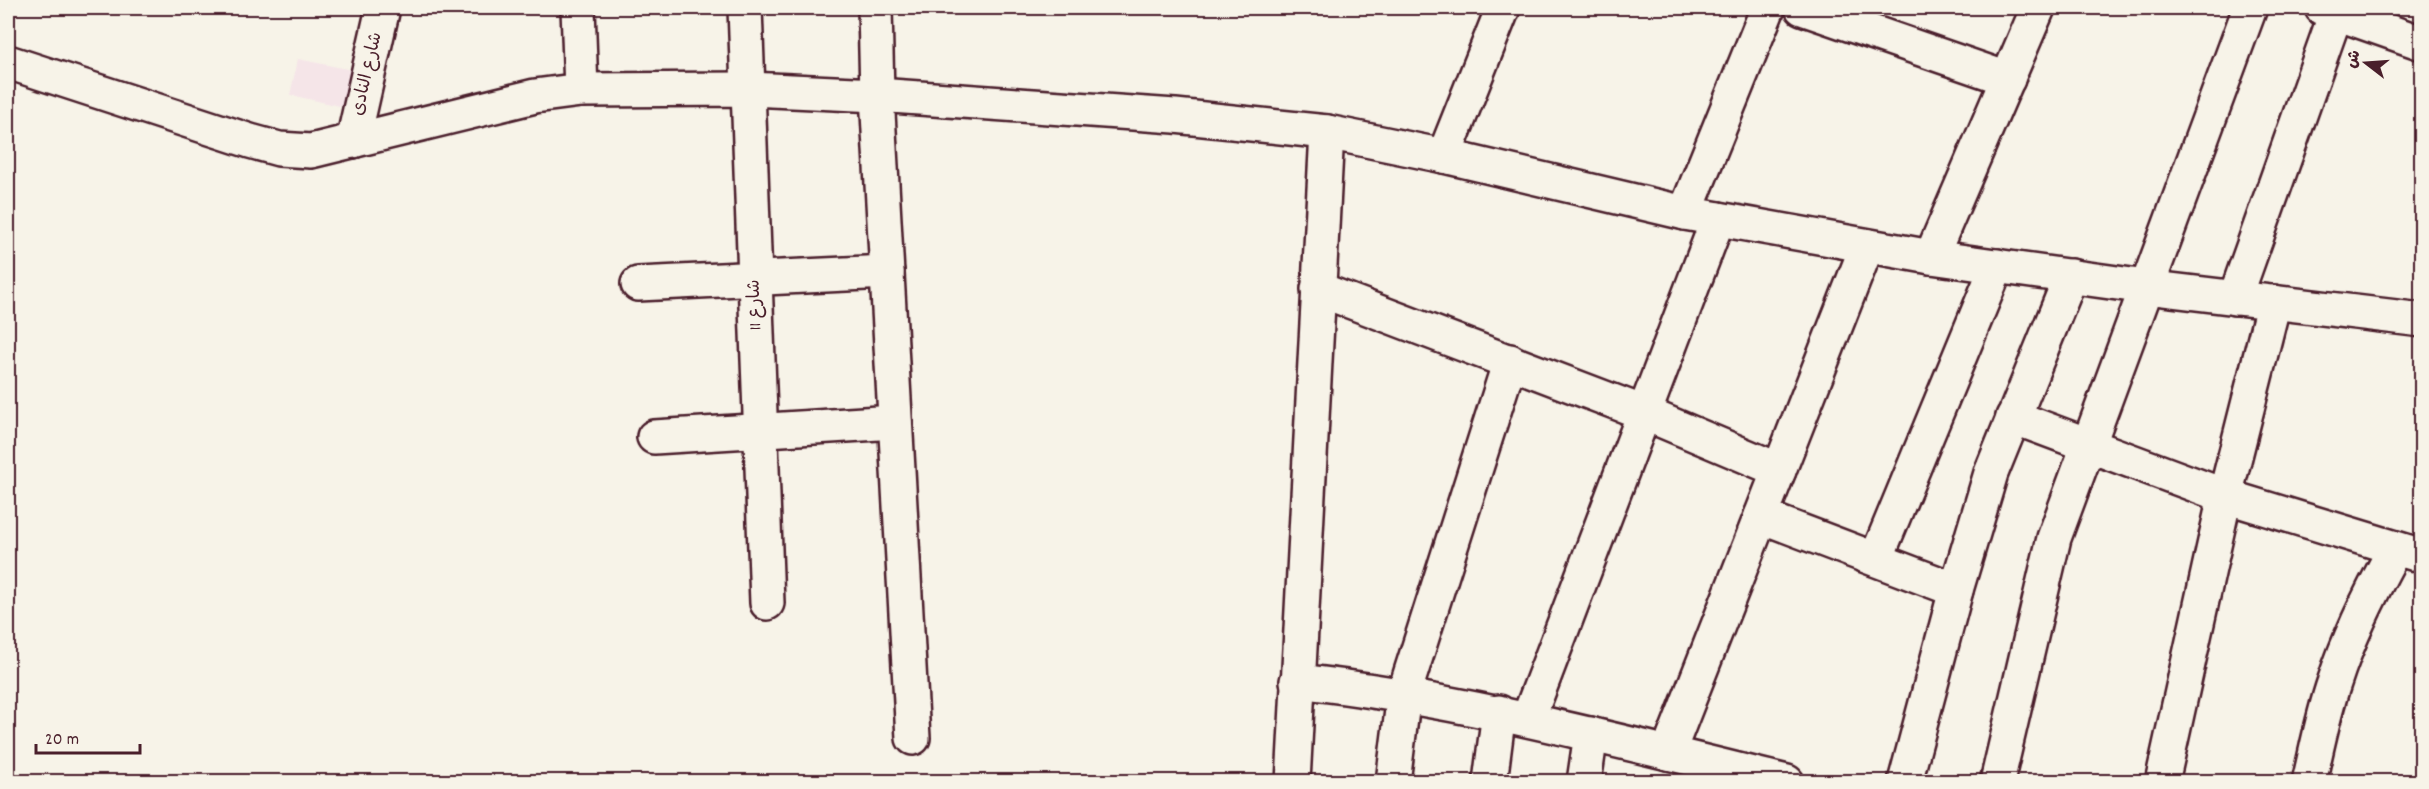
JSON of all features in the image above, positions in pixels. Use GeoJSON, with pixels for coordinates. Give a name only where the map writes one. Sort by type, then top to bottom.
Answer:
{"type":"FeatureCollection","features":[{"type":"Feature","properties":{"kind":"street","name":"شارع النادى"},"geometry":{"type":"LineString","coordinates":[[353,141],[383,8]]}},
{"type":"Feature","properties":{"kind":"street"},"geometry":{"type":"LineString","coordinates":[[578,8],[581,90]]}},
{"type":"Feature","properties":{"kind":"street","name":"شارع 11"},"geometry":{"type":"LineString","coordinates":[[745,8],[767,603]]}},
{"type":"Feature","properties":{"kind":"street"},"geometry":{"type":"LineString","coordinates":[[876,8],[877,95],[913,738]]}},
{"type":"Feature","properties":{"kind":"street"},"geometry":{"type":"LineString","coordinates":[[1443,156],[1503,8]]}},
{"type":"Feature","properties":{"kind":"street"},"geometry":{"type":"LineString","coordinates":[[1684,213],[1768,8]]}},
{"type":"Feature","properties":{"kind":"street"},"geometry":{"type":"LineString","coordinates":[[1802,8],[2008,79]]}},
{"type":"Feature","properties":{"kind":"street"},"geometry":{"type":"LineString","coordinates":[[1931,257],[2038,8]]}},
{"type":"Feature","properties":{"kind":"street"},"geometry":{"type":"LineString","coordinates":[[1997,782],[2046,565],[2062,512],[2250,8]]}},
{"type":"Feature","properties":{"kind":"street"},"geometry":{"type":"LineString","coordinates":[[2235,298],[2329,10],[2421,43]]}},
{"type":"Feature","properties":{"kind":"street"},"geometry":{"type":"LineString","coordinates":[[8,62],[279,149],[311,151],[535,96],[581,90],[748,89],[877,95],[1174,116],[1327,132],[1443,156],[1684,213],[1931,257],[2146,287],[2421,320]]}},
{"type":"Feature","properties":{"kind":"street"},"geometry":{"type":"LineString","coordinates":[[1293,782],[1327,132]]}},
{"type":"Feature","properties":{"kind":"street"},"geometry":{"type":"LineString","coordinates":[[1490,782],[1513,716],[1644,413],[1718,219]]}},
{"type":"Feature","properties":{"kind":"street"},"geometry":{"type":"LineString","coordinates":[[1668,753],[1867,246]]}},
{"type":"Feature","properties":{"kind":"street"},"geometry":{"type":"LineString","coordinates":[[1876,559],[1996,266]]}},
{"type":"Feature","properties":{"kind":"street"},"geometry":{"type":"LineString","coordinates":[[638,284],[886,272]]}},
{"type":"Feature","properties":{"kind":"street"},"geometry":{"type":"LineString","coordinates":[[1905,782],[1956,590],[1991,473],[2071,276]]}},
{"type":"Feature","properties":{"kind":"street"},"geometry":{"type":"LineString","coordinates":[[1318,289],[1644,413],[1779,470]]}},
{"type":"Feature","properties":{"kind":"street"},"geometry":{"type":"LineString","coordinates":[[2162,782],[2225,496],[2274,302]]}},
{"type":"Feature","properties":{"kind":"street"},"geometry":{"type":"LineString","coordinates":[[1393,782],[1404,694],[1510,361]]}},
{"type":"Feature","properties":{"kind":"street"},"geometry":{"type":"LineString","coordinates":[[2013,417],[2225,496],[2408,552],[2370,595],[2334,682],[2309,782]]}},
{"type":"Feature","properties":{"kind":"street"},"geometry":{"type":"LineString","coordinates":[[654,437],[895,422]]}},
{"type":"Feature","properties":{"kind":"street"},"geometry":{"type":"LineString","coordinates":[[1761,516],[1956,590]]}},
{"type":"Feature","properties":{"kind":"street"},"geometry":{"type":"LineString","coordinates":[[1297,681],[1404,694],[1513,716],[1668,753],[1724,774],[1787,782]]}},
{"type":"Feature","properties":{"kind":"street"},"geometry":{"type":"LineString","coordinates":[[1584,782],[1591,734]]}},
{"type":"Feature","properties":{"kind":"shaded area"},"geometry":{"type":"Polygon","coordinates":[[[298,59],[357,71],[349,108],[290,95],[298,59]]]}}]}
